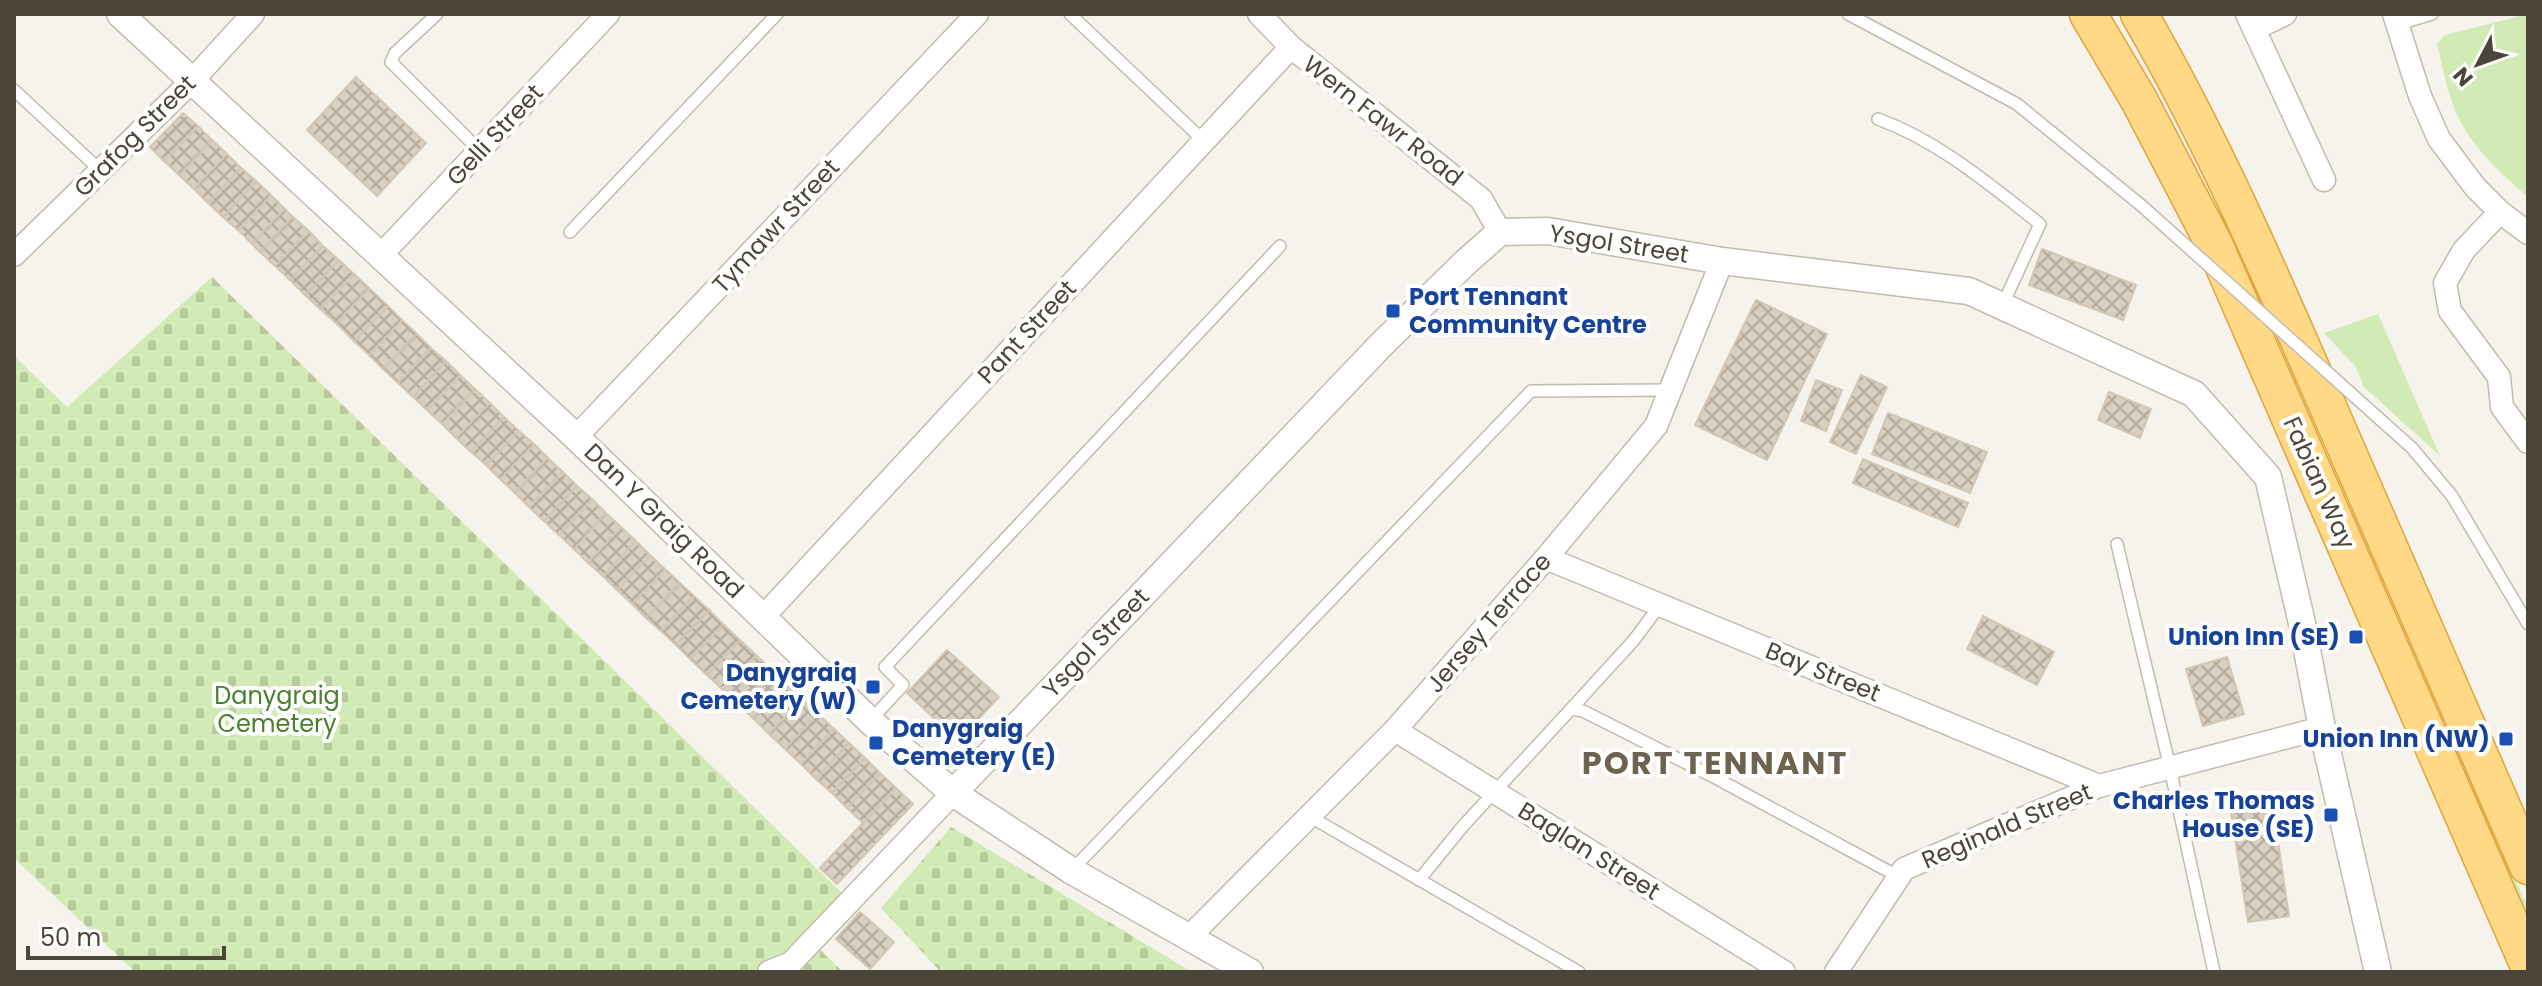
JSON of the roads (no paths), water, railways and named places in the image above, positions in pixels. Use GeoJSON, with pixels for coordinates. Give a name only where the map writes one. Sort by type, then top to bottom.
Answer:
{"type":"FeatureCollection","features":[{"type":"Feature","properties":{"kind":"highway","name":"Fabian Way"},"geometry":{"type":"LineString","coordinates":[[2088,14],[2139,100],[2214,244],[2528,964]]}},
{"type":"Feature","properties":{"kind":"highway","name":"Fabian Way"},"geometry":{"type":"LineString","coordinates":[[2139,14],[2171,68],[2254,240],[2528,866]]}},
{"type":"Feature","properties":{"kind":"street","name":"Dan Y Graig Road"},"geometry":{"type":"LineString","coordinates":[[120,14],[576,437],[870,721],[953,793],[1072,871],[1250,972]]}},
{"type":"Feature","properties":{"kind":"street","name":"Grafog Street"},"geometry":{"type":"LineString","coordinates":[[14,255],[191,82],[253,14]]}},
{"type":"Feature","properties":{"kind":"street","name":"Gelli Street"},"geometry":{"type":"LineString","coordinates":[[381,255],[608,14]]}},
{"type":"Feature","properties":{"kind":"street","name":"Tymawr Street"},"geometry":{"type":"LineString","coordinates":[[576,437],[977,14]]}},
{"type":"Feature","properties":{"kind":"street","name":"Wern Fawr Road"},"geometry":{"type":"LineString","coordinates":[[1259,14],[1291,47],[1481,199],[1500,232]]}},
{"type":"Feature","properties":{"kind":"street"},"geometry":{"type":"LineString","coordinates":[[2285,14],[2251,21],[2324,180]]}},
{"type":"Feature","properties":{"kind":"street"},"geometry":{"type":"LineString","coordinates":[[2396,19],[2420,96],[2439,139],[2475,187],[2500,212],[2528,233]]}},
{"type":"Feature","properties":{"kind":"street","name":"Pant Street"},"geometry":{"type":"LineString","coordinates":[[763,617],[1291,47]]}},
{"type":"Feature","properties":{"kind":"street"},"geometry":{"type":"LineString","coordinates":[[2500,212],[2464,250],[2445,283],[2450,311],[2499,377],[2502,407],[2528,442]]}},
{"type":"Feature","properties":{"kind":"street","name":"Ysgol Street"},"geometry":{"type":"LineString","coordinates":[[769,972],[791,963],[1381,345],[1500,232],[1548,231],[1722,261],[1969,291],[2194,394],[2268,477],[2322,728]]}},
{"type":"Feature","properties":{"kind":"street","name":"Jersey Terrace"},"geometry":{"type":"LineString","coordinates":[[1188,938],[1395,730],[1546,558],[1656,426],[1722,261]]}},
{"type":"Feature","properties":{"kind":"street","name":"Bay Street"},"geometry":{"type":"LineString","coordinates":[[1546,558],[2099,786]]}},
{"type":"Feature","properties":{"kind":"street"},"geometry":{"type":"LineString","coordinates":[[2322,728],[2378,972]]}},
{"type":"Feature","properties":{"kind":"street","name":"Reginald Street"},"geometry":{"type":"LineString","coordinates":[[1836,972],[1904,869],[2099,786],[2322,728]]}},
{"type":"Feature","properties":{"kind":"street","name":"Baglan Street"},"geometry":{"type":"LineString","coordinates":[[1395,730],[1784,972]]}},
{"type":"Feature","properties":{"kind":"lane"},"geometry":{"type":"LineString","coordinates":[[437,14],[395,53],[391,62],[480,151]]}},
{"type":"Feature","properties":{"kind":"lane"},"geometry":{"type":"LineString","coordinates":[[570,232],[777,14]]}},
{"type":"Feature","properties":{"kind":"lane"},"geometry":{"type":"LineString","coordinates":[[1070,14],[1204,141]]}},
{"type":"Feature","properties":{"kind":"lane"},"geometry":{"type":"LineString","coordinates":[[1848,14],[2017,104],[2142,206],[2412,448],[2452,496],[2528,624]]}},
{"type":"Feature","properties":{"kind":"lane"},"geometry":{"type":"LineString","coordinates":[[2396,19],[2432,14]]}},
{"type":"Feature","properties":{"kind":"lane"},"geometry":{"type":"LineString","coordinates":[[14,90],[101,171]]}},
{"type":"Feature","properties":{"kind":"lane"},"geometry":{"type":"LineString","coordinates":[[1878,119],[1949,154],[2040,224],[2002,306]]}},
{"type":"Feature","properties":{"kind":"lane"},"geometry":{"type":"LineString","coordinates":[[870,721],[903,685],[885,667],[1280,246]]}},
{"type":"Feature","properties":{"kind":"lane"},"geometry":{"type":"LineString","coordinates":[[1072,871],[1531,391],[1670,390]]}},
{"type":"Feature","properties":{"kind":"lane"},"geometry":{"type":"LineString","coordinates":[[2117,544],[2214,972]]}},
{"type":"Feature","properties":{"kind":"lane"},"geometry":{"type":"LineString","coordinates":[[1419,880],[1447,844],[1634,640],[1660,605]]}},
{"type":"Feature","properties":{"kind":"lane"},"geometry":{"type":"LineString","coordinates":[[1571,709],[1583,711],[1688,764],[1899,877]]}},
{"type":"Feature","properties":{"kind":"lane"},"geometry":{"type":"LineString","coordinates":[[1309,816],[1579,972]]}},
{"type":"Feature","properties":{"kind":"place","name":"Port Tennant Community Centre"},"geometry":{"type":"Point","coordinates":[1393,311]}},
{"type":"Feature","properties":{"kind":"place","name":"Union Inn (SE)"},"geometry":{"type":"Point","coordinates":[2356,637]}},
{"type":"Feature","properties":{"kind":"place","name":"Danygraig Cemetery (W)"},"geometry":{"type":"Point","coordinates":[873,687]}},
{"type":"Feature","properties":{"kind":"place","name":"Union Inn (NW)"},"geometry":{"type":"Point","coordinates":[2506,739]}},
{"type":"Feature","properties":{"kind":"place","name":"Danygraig Cemetery (E)"},"geometry":{"type":"Point","coordinates":[876,743]}},
{"type":"Feature","properties":{"kind":"place","name":"Charles Thomas House (SE)"},"geometry":{"type":"Point","coordinates":[2331,815]}},
{"type":"Feature","properties":{"kind":"district","name":"PORT TENNANT"},"geometry":{"type":"Point","coordinates":[1715,763]}},
{"type":"Feature","properties":{"kind":"park label","name":"Danygraig Cemetery"},"geometry":{"type":"Point","coordinates":[277,710]}}]}
